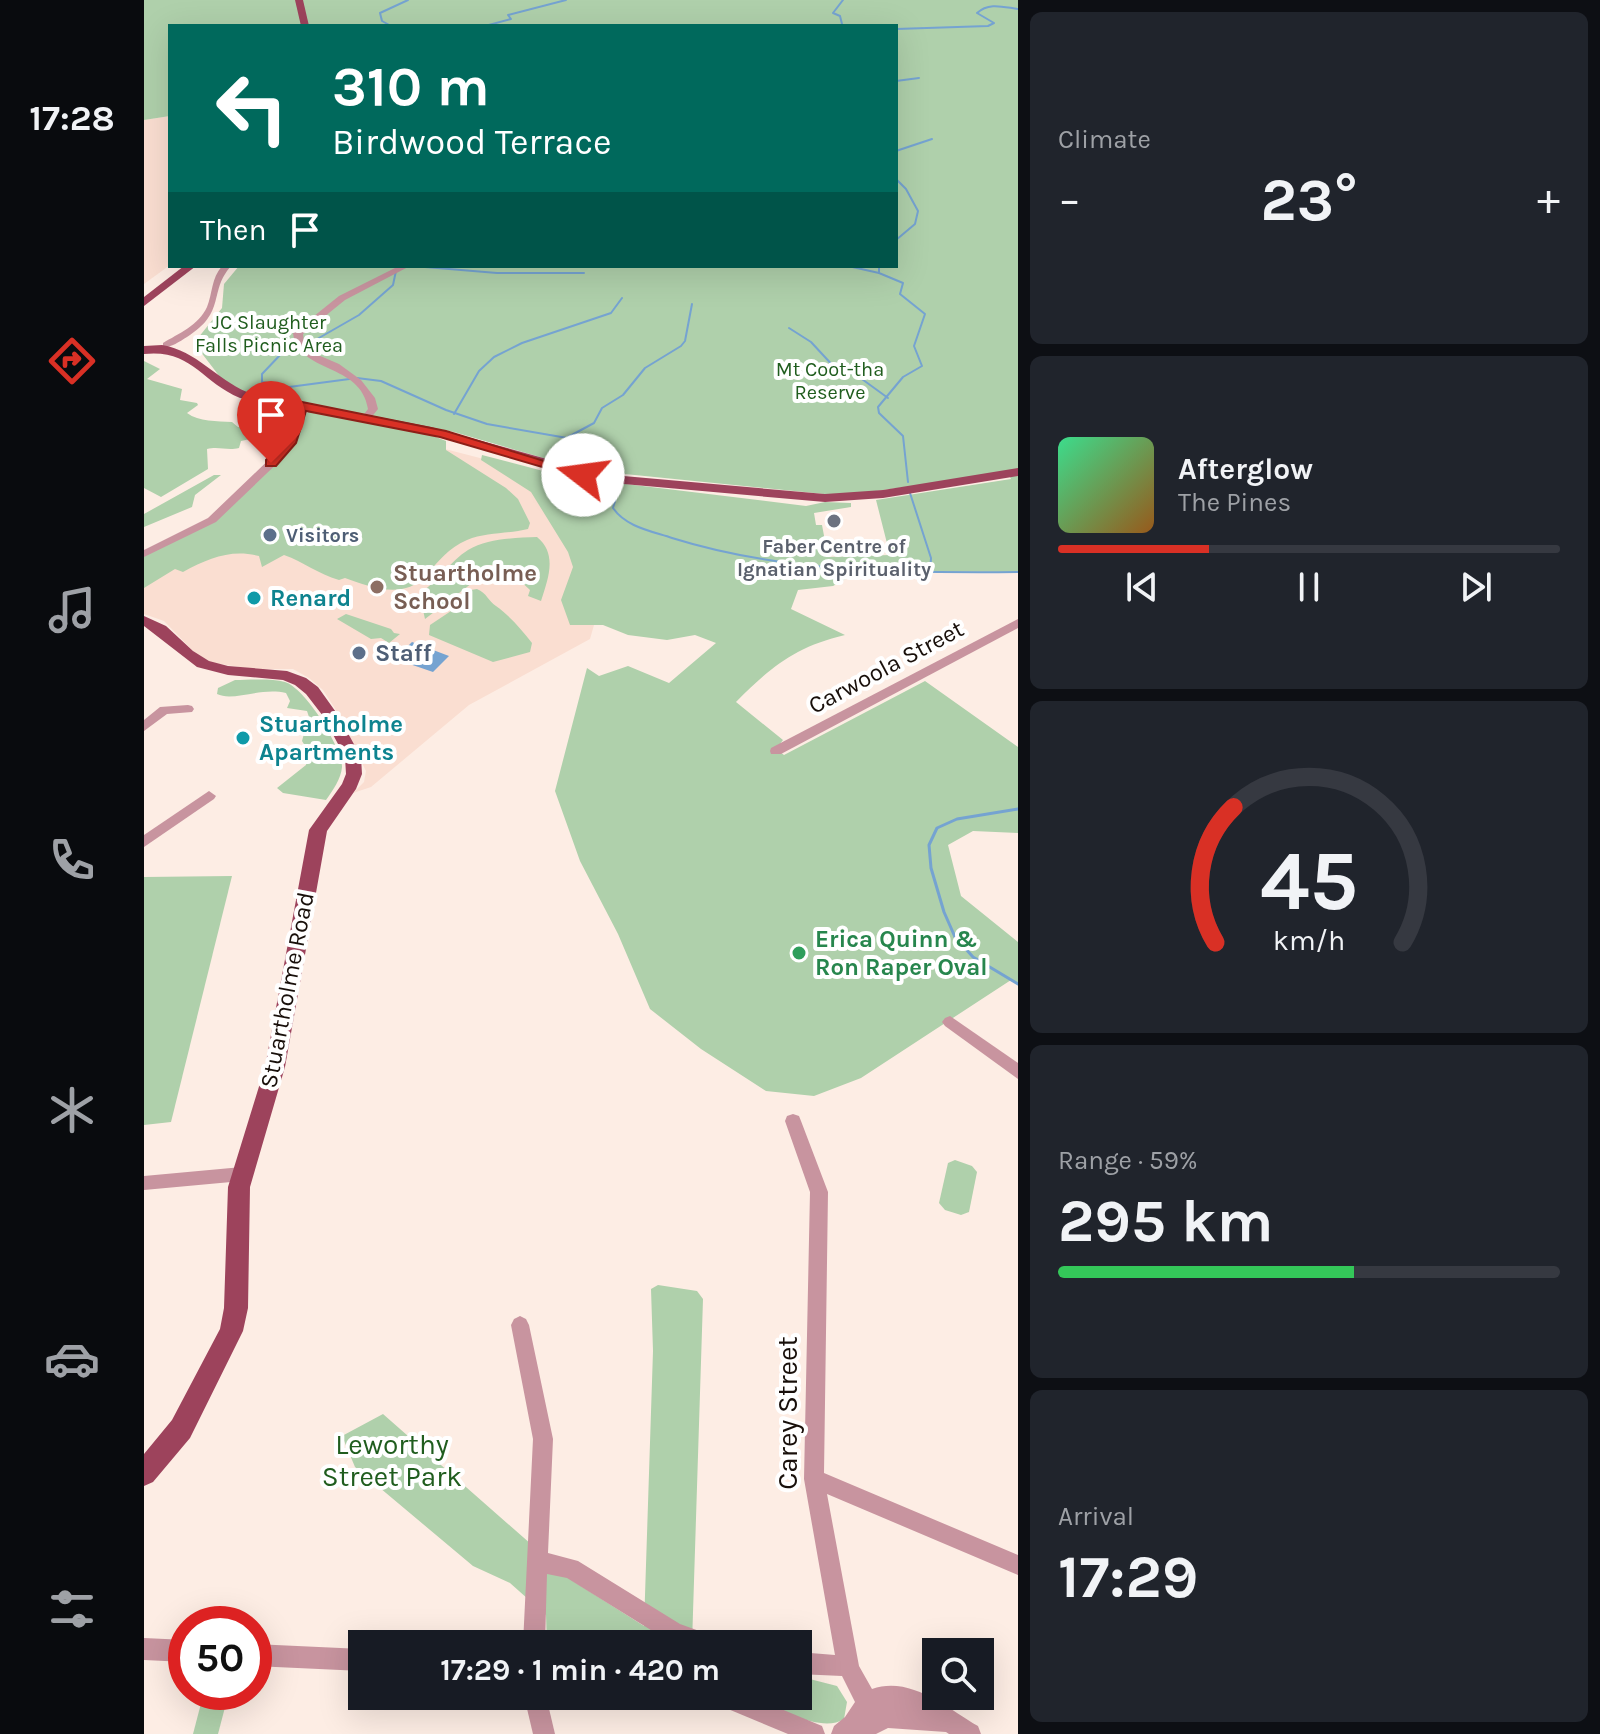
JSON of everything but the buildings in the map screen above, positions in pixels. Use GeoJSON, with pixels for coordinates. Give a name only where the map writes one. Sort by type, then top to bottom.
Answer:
{"type":"FeatureCollection","features":[{"type":"Feature","properties":{"kind":"main road"},"geometry":{"type":"LineString","coordinates":[[299,0],[305,24]]}},
{"type":"Feature","properties":{"kind":"main road"},"geometry":{"type":"LineString","coordinates":[[144,295],[176,268]]}},
{"type":"Feature","properties":{"kind":"main road"},"geometry":{"type":"LineString","coordinates":[[144,303],[188,268]]}},
{"type":"Feature","properties":{"kind":"main road"},"geometry":{"type":"LineString","coordinates":[[162,346],[185,352],[217,383],[256,397],[442,433],[564,470],[611,479],[825,498],[883,494],[1018,472]]}},
{"type":"Feature","properties":{"kind":"main road"},"geometry":{"type":"LineString","coordinates":[[144,348],[162,346],[190,350],[198,356],[203,368]]}},
{"type":"Feature","properties":{"kind":"main road","name":"Stuartholme Road"},"geometry":{"type":"LineString","coordinates":[[144,621],[161,627],[190,657],[207,666],[285,674],[305,683],[314,690],[353,757],[354,774],[350,785],[318,830],[275,1067],[242,1174],[237,1202],[236,1308],[227,1342],[181,1429],[144,1473]]}},
{"type":"Feature","properties":{"kind":"street"},"geometry":{"type":"LineString","coordinates":[[162,346],[202,321],[209,311],[215,281],[225,268]]}},
{"type":"Feature","properties":{"kind":"street"},"geometry":{"type":"LineString","coordinates":[[367,417],[373,402],[369,394],[345,371],[309,356],[299,347],[298,333],[342,298],[398,270]]}},
{"type":"Feature","properties":{"kind":"street"},"geometry":{"type":"LineString","coordinates":[[185,333],[183,338],[190,350]]}},
{"type":"Feature","properties":{"kind":"street"},"geometry":{"type":"LineString","coordinates":[[256,397],[289,422],[294,431]]}},
{"type":"Feature","properties":{"kind":"street"},"geometry":{"type":"LineString","coordinates":[[144,554],[212,520],[284,451],[302,406]]}},
{"type":"Feature","properties":{"kind":"street","name":"Carwoola Street"},"geometry":{"type":"LineString","coordinates":[[776,751],[1018,623]]}},
{"type":"Feature","properties":{"kind":"street"},"geometry":{"type":"LineString","coordinates":[[144,727],[164,710],[188,709]]}},
{"type":"Feature","properties":{"kind":"street"},"geometry":{"type":"LineString","coordinates":[[144,842],[209,796]]}},
{"type":"Feature","properties":{"kind":"street"},"geometry":{"type":"LineString","coordinates":[[950,1022],[1018,1072]]}},
{"type":"Feature","properties":{"kind":"street","name":"Carey Street"},"geometry":{"type":"LineString","coordinates":[[793,1121],[819,1192],[814,1479],[848,1666],[856,1685],[868,1701]]}},
{"type":"Feature","properties":{"kind":"street"},"geometry":{"type":"LineString","coordinates":[[144,1183],[242,1174]]}},
{"type":"Feature","properties":{"kind":"street"},"geometry":{"type":"LineString","coordinates":[[520,1325],[543,1439],[535,1630]]}},
{"type":"Feature","properties":{"kind":"street"},"geometry":{"type":"LineString","coordinates":[[814,1479],[1018,1565]]}},
{"type":"Feature","properties":{"kind":"street"},"geometry":{"type":"LineString","coordinates":[[539,1562],[569,1567],[669,1630]]}},
{"type":"Feature","properties":{"kind":"street"},"geometry":{"type":"LineString","coordinates":[[144,1649],[168,1650]]}},
{"type":"Feature","properties":{"kind":"street"},"geometry":{"type":"LineString","coordinates":[[272,1656],[348,1659]]}},
{"type":"Feature","properties":{"kind":"street"},"geometry":{"type":"LineString","coordinates":[[812,1664],[848,1666]]}},
{"type":"Feature","properties":{"kind":"street"},"geometry":{"type":"LineString","coordinates":[[887,1697],[911,1700],[960,1729],[924,1718],[895,1716],[880,1718],[855,1733],[853,1725],[868,1701],[887,1697]]}},
{"type":"Feature","properties":{"kind":"street"},"geometry":{"type":"LineString","coordinates":[[538,1710],[544,1734]]}},
{"type":"Feature","properties":{"kind":"street"},"geometry":{"type":"LineString","coordinates":[[757,1710],[814,1734]]}},
{"type":"Feature","properties":{"kind":"shaded area"},"geometry":{"type":"Polygon","coordinates":[[[168,116],[168,266],[144,284],[144,120],[168,116]]]}},
{"type":"Feature","properties":{"kind":"shaded area","name":"Stuartholme School"},"geometry":{"type":"Polygon","coordinates":[[[309,414],[600,489],[596,618],[590,639],[469,705],[371,787],[353,793],[364,782],[366,771],[334,707],[323,690],[309,678],[293,669],[254,669],[213,663],[196,654],[164,621],[144,614],[144,559],[244,498],[309,414]]]}},
{"type":"Feature","properties":{"kind":"green space"},"geometry":{"type":"Polygon","coordinates":[[[144,0],[1018,0],[1018,572],[851,571],[853,575],[833,586],[798,590],[791,609],[845,635],[798,652],[761,678],[736,702],[783,740],[776,749],[784,755],[925,681],[1018,747],[1018,833],[973,831],[948,845],[961,896],[1018,942],[1018,983],[1011,980],[861,1078],[814,1096],[766,1091],[701,1049],[650,1009],[618,934],[580,861],[555,791],[587,668],[599,676],[628,666],[669,683],[716,643],[695,635],[667,640],[628,635],[603,625],[570,625],[561,600],[573,567],[568,552],[531,492],[481,460],[482,455],[589,483],[626,484],[806,506],[825,502],[851,503],[851,507],[814,513],[816,525],[822,525],[828,557],[890,555],[876,500],[1011,479],[1008,473],[854,494],[824,494],[585,470],[454,432],[241,391],[223,381],[194,343],[222,308],[224,284],[237,268],[898,268],[898,24],[168,24],[168,116],[144,120],[144,0]]]}},
{"type":"Feature","properties":{"kind":"green space"},"geometry":{"type":"Polygon","coordinates":[[[144,361],[160,369],[147,379],[182,389],[180,400],[197,403],[187,413],[192,416],[232,422],[238,427],[279,425],[279,439],[272,443],[255,438],[241,441],[239,448],[207,449],[208,469],[161,497],[144,488],[144,361]]]}},
{"type":"Feature","properties":{"kind":"green space"},"geometry":{"type":"Polygon","coordinates":[[[311,410],[431,435],[446,441],[446,450],[518,499],[530,523],[528,529],[482,536],[460,543],[417,583],[397,590],[376,588],[345,578],[339,580],[284,555],[262,567],[259,556],[249,554],[230,554],[211,559],[183,572],[175,569],[144,588],[144,554],[212,520],[292,443],[300,418],[311,410]]]}},
{"type":"Feature","properties":{"kind":"green space"},"geometry":{"type":"Polygon","coordinates":[[[214,475],[221,475],[195,495],[192,507],[144,527],[144,514],[214,475]]]}},
{"type":"Feature","properties":{"kind":"green space"},"geometry":{"type":"Polygon","coordinates":[[[537,537],[547,551],[550,567],[541,601],[528,596],[530,590],[517,578],[498,576],[493,565],[486,565],[480,577],[425,619],[423,610],[438,600],[421,592],[462,555],[476,546],[493,541],[537,537]]]}},
{"type":"Feature","properties":{"kind":"green space"},"geometry":{"type":"Polygon","coordinates":[[[477,589],[524,633],[532,643],[530,652],[493,662],[429,635],[430,625],[457,607],[471,590],[477,589]]]}},
{"type":"Feature","properties":{"kind":"green space"},"geometry":{"type":"Polygon","coordinates":[[[346,614],[400,634],[389,643],[381,638],[371,639],[337,619],[346,614]]]}},
{"type":"Feature","properties":{"kind":"green space"},"geometry":{"type":"Polygon","coordinates":[[[235,680],[285,682],[312,706],[336,746],[342,767],[326,800],[283,793],[277,788],[306,765],[309,752],[302,741],[306,726],[311,723],[307,711],[287,708],[290,701],[286,693],[217,694],[218,688],[235,680]]]}},
{"type":"Feature","properties":{"kind":"green space"},"geometry":{"type":"Polygon","coordinates":[[[232,876],[171,1122],[144,1125],[144,877],[232,876]]]}},
{"type":"Feature","properties":{"kind":"green space"},"geometry":{"type":"Polygon","coordinates":[[[955,1160],[972,1166],[977,1172],[969,1212],[961,1215],[945,1210],[939,1203],[948,1163],[955,1160]]]}},
{"type":"Feature","properties":{"kind":"green space","name":"Leworthy Street Park"},"geometry":{"type":"Polygon","coordinates":[[[658,1285],[697,1291],[703,1299],[692,1630],[547,1630],[546,1615],[510,1583],[473,1566],[355,1467],[342,1436],[383,1414],[573,1581],[644,1626],[653,1351],[651,1289],[658,1285]]]}},
{"type":"Feature","properties":{"kind":"green space"},"geometry":{"type":"Polygon","coordinates":[[[812,1680],[837,1686],[847,1702],[844,1719],[834,1723],[811,1721],[781,1710],[812,1710],[812,1680]]]}},
{"type":"Feature","properties":{"kind":"green space"},"geometry":{"type":"Polygon","coordinates":[[[199,1710],[224,1710],[218,1734],[193,1734],[199,1710]]]}},
{"type":"Feature","properties":{"kind":"water"},"geometry":{"type":"Polygon","coordinates":[[[412,642],[449,656],[433,672],[395,659],[412,642]]]}},
{"type":"Feature","properties":{"kind":"waterway"},"geometry":{"type":"LineString","coordinates":[[387,24],[382,21],[380,13],[408,0]]}},
{"type":"Feature","properties":{"kind":"waterway"},"geometry":{"type":"LineString","coordinates":[[492,24],[511,19],[508,15],[566,0]]}},
{"type":"Feature","properties":{"kind":"waterway"},"geometry":{"type":"LineString","coordinates":[[842,24],[840,16],[833,13],[843,0]]}},
{"type":"Feature","properties":{"kind":"waterway"},"geometry":{"type":"LineString","coordinates":[[898,29],[988,26],[994,23],[977,13],[986,7],[1018,9]]}},
{"type":"Feature","properties":{"kind":"waterway"},"geometry":{"type":"LineString","coordinates":[[898,81],[919,78]]}},
{"type":"Feature","properties":{"kind":"waterway"},"geometry":{"type":"LineString","coordinates":[[898,150],[932,139]]}},
{"type":"Feature","properties":{"kind":"waterway"},"geometry":{"type":"LineString","coordinates":[[898,181],[918,211],[915,224],[898,238]]}},
{"type":"Feature","properties":{"kind":"waterway"},"geometry":{"type":"LineString","coordinates":[[397,268],[393,285],[359,315],[305,346],[282,353],[262,374],[262,382],[289,387],[357,378],[381,381],[455,413]]}},
{"type":"Feature","properties":{"kind":"waterway"},"geometry":{"type":"LineString","coordinates":[[437,268],[497,273],[584,273]]}},
{"type":"Feature","properties":{"kind":"waterway"},"geometry":{"type":"LineString","coordinates":[[857,268],[879,273]]}},
{"type":"Feature","properties":{"kind":"waterway"},"geometry":{"type":"LineString","coordinates":[[879,268],[879,273]]}},
{"type":"Feature","properties":{"kind":"waterway"},"geometry":{"type":"LineString","coordinates":[[879,273],[903,283],[900,294],[925,314],[914,346],[922,366],[903,377],[886,397]]}},
{"type":"Feature","properties":{"kind":"waterway"},"geometry":{"type":"LineString","coordinates":[[455,413],[479,371],[494,357],[522,343],[611,313],[622,298]]}},
{"type":"Feature","properties":{"kind":"waterway"},"geometry":{"type":"LineString","coordinates":[[568,437],[594,423],[602,408],[623,395],[645,368],[681,346],[685,341],[692,304]]}},
{"type":"Feature","properties":{"kind":"waterway"},"geometry":{"type":"LineString","coordinates":[[789,328],[811,342],[836,369],[855,374],[886,397]]}},
{"type":"Feature","properties":{"kind":"waterway"},"geometry":{"type":"LineString","coordinates":[[886,397],[878,407],[879,413],[903,436],[908,482]]}},
{"type":"Feature","properties":{"kind":"waterway"},"geometry":{"type":"LineString","coordinates":[[455,413],[487,424],[573,439],[601,452],[617,467],[620,484],[613,508],[625,520],[648,530],[714,550],[757,558],[844,568],[930,572]]}},
{"type":"Feature","properties":{"kind":"waterway"},"geometry":{"type":"LineString","coordinates":[[910,493],[931,558],[930,572]]}},
{"type":"Feature","properties":{"kind":"waterway"},"geometry":{"type":"LineString","coordinates":[[930,572],[1018,572]]}},
{"type":"Feature","properties":{"kind":"waterway"},"geometry":{"type":"LineString","coordinates":[[1018,809],[957,819],[937,828],[929,845],[931,868],[955,937],[973,957],[1018,984]]}},
{"type":"Feature","properties":{"kind":"place","name":"Faber Centre of Ignatian Spirituality"},"geometry":{"type":"Point","coordinates":[834,521]}},
{"type":"Feature","properties":{"kind":"place","name":"Visitors"},"geometry":{"type":"Point","coordinates":[270,535]}},
{"type":"Feature","properties":{"kind":"place","name":"Stuartholme School"},"geometry":{"type":"Point","coordinates":[377,587]}},
{"type":"Feature","properties":{"kind":"place","name":"Renard"},"geometry":{"type":"Point","coordinates":[254,598]}},
{"type":"Feature","properties":{"kind":"place","name":"Staff"},"geometry":{"type":"Point","coordinates":[359,653]}},
{"type":"Feature","properties":{"kind":"place","name":"Stuartholme Apartments"},"geometry":{"type":"Point","coordinates":[243,738]}},
{"type":"Feature","properties":{"kind":"place","name":"Erica Quinn & Ron Raper Oval"},"geometry":{"type":"Point","coordinates":[799,953]}},
{"type":"Feature","properties":{"kind":"route"},"geometry":{"type":"LineString","coordinates":[[271,463],[289,443],[302,406],[442,433],[583,475]]}},
{"type":"Feature","properties":{"kind":"park label","name":"JC Slaughter Falls Picnic Area"},"geometry":{"type":"Point","coordinates":[269,334]}},
{"type":"Feature","properties":{"kind":"park label","name":"Mt Coot-tha Reserve"},"geometry":{"type":"Point","coordinates":[830,380]}}]}
